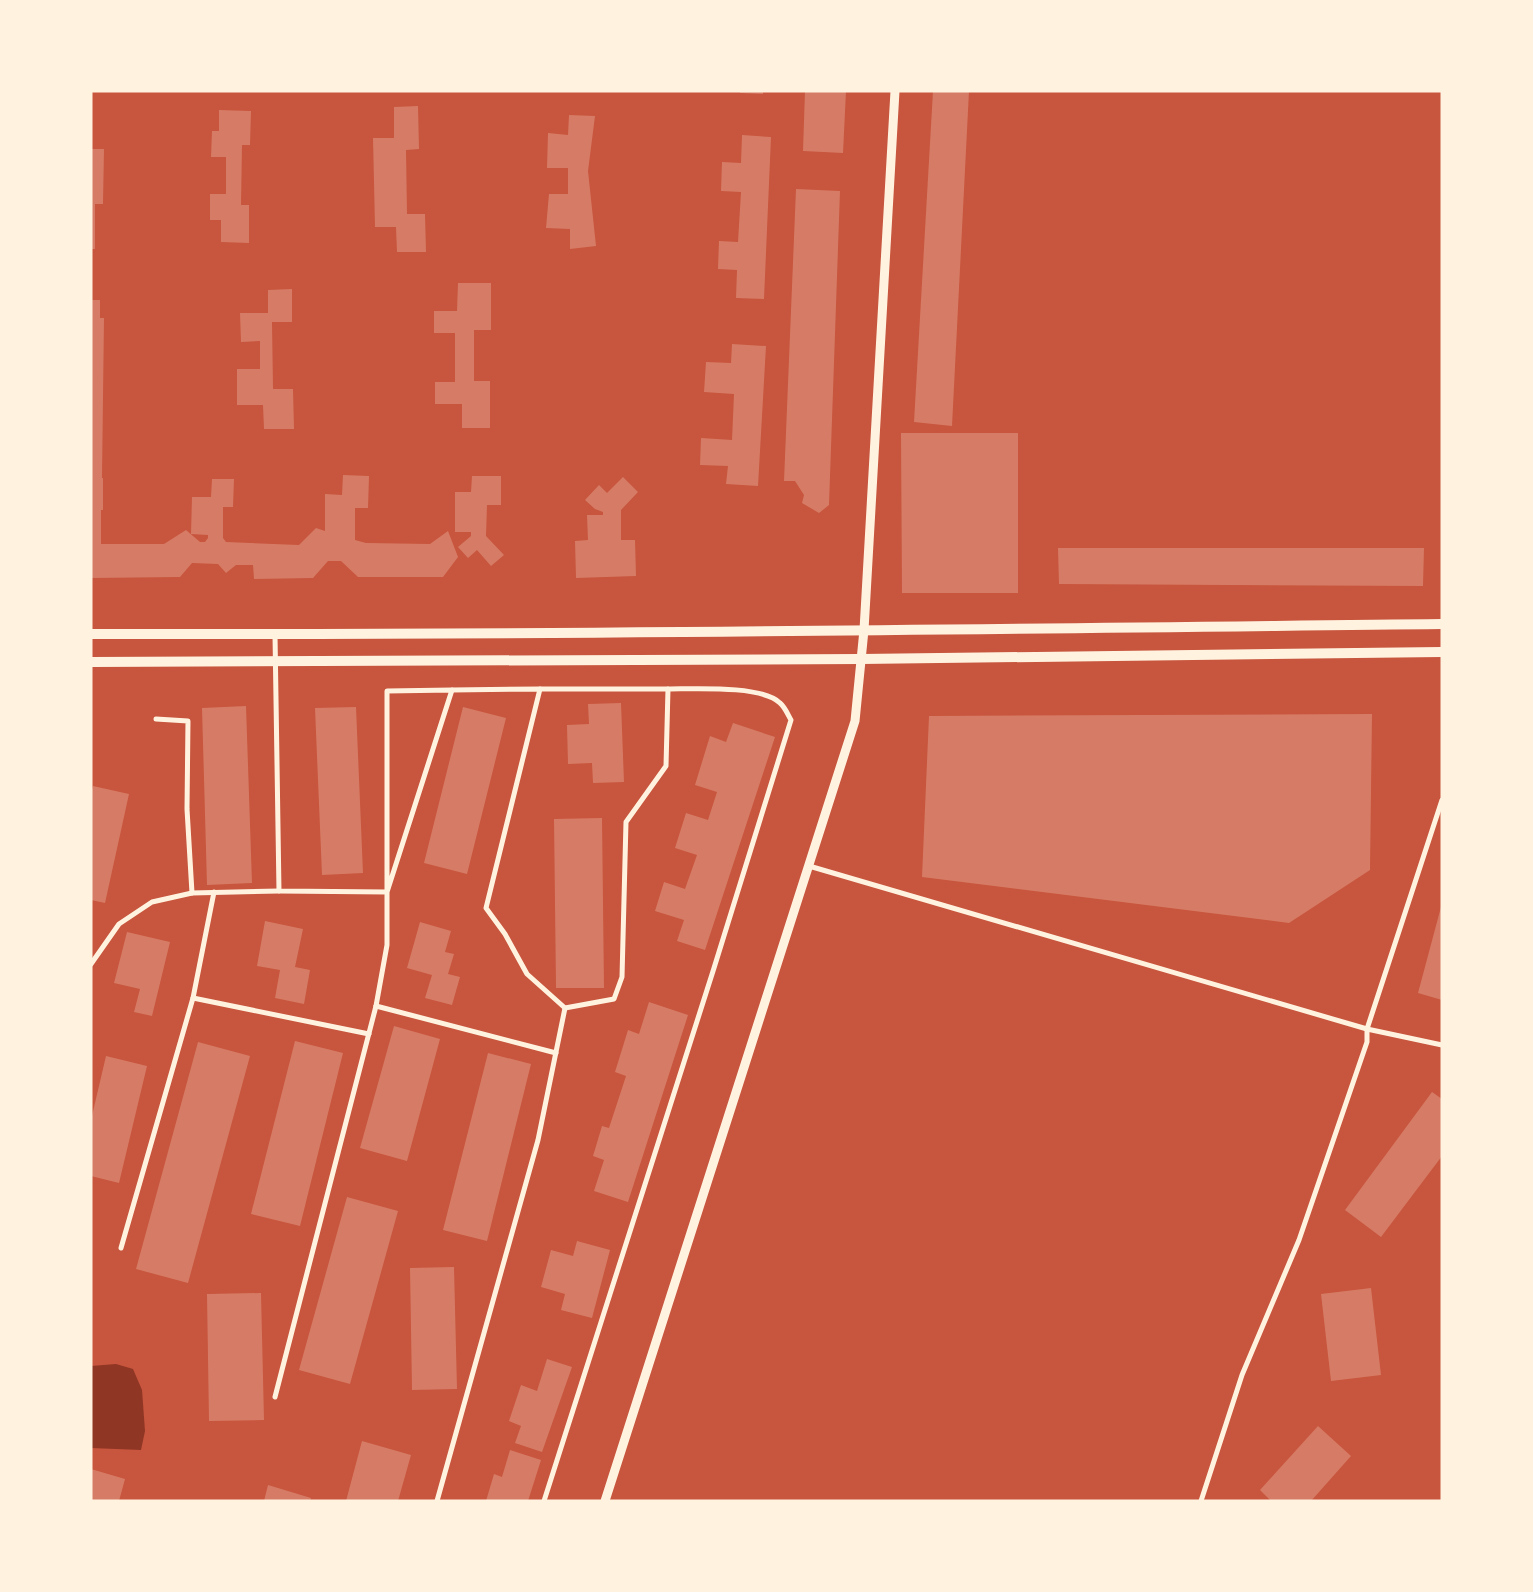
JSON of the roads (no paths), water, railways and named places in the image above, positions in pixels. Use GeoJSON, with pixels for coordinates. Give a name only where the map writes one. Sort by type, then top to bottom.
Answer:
{"type":"FeatureCollection","features":[{"type":"Feature","properties":{"kind":"main road"},"geometry":{"type":"LineString","coordinates":[[91,634],[275,635],[1442,624]]}},
{"type":"Feature","properties":{"kind":"main road"},"geometry":{"type":"LineString","coordinates":[[91,662],[861,659],[1442,652]]}},
{"type":"Feature","properties":{"kind":"street"},"geometry":{"type":"LineString","coordinates":[[605,1501],[855,721],[864,630],[895,91]]}},
{"type":"Feature","properties":{"kind":"street"},"geometry":{"type":"LineString","coordinates":[[275,635],[279,891]]}},
{"type":"Feature","properties":{"kind":"street"},"geometry":{"type":"LineString","coordinates":[[540,689],[486,908],[505,934],[528,974],[566,1008]]}},
{"type":"Feature","properties":{"kind":"street"},"geometry":{"type":"LineString","coordinates":[[566,1008],[614,998],[622,977],[626,822],[666,766],[668,689]]}},
{"type":"Feature","properties":{"kind":"street"},"geometry":{"type":"LineString","coordinates":[[275,1397],[376,1006],[387,946],[387,691],[668,689],[743,690],[764,694],[780,703],[790,720],[708,987],[544,1501]]}},
{"type":"Feature","properties":{"kind":"street"},"geometry":{"type":"LineString","coordinates":[[387,892],[452,690]]}},
{"type":"Feature","properties":{"kind":"street"},"geometry":{"type":"LineString","coordinates":[[156,719],[188,721],[187,809],[192,893]]}},
{"type":"Feature","properties":{"kind":"street"},"geometry":{"type":"LineString","coordinates":[[1201,1501],[1242,1375],[1299,1240],[1366,1042],[1366,1029],[1442,800]]}},
{"type":"Feature","properties":{"kind":"street"},"geometry":{"type":"LineString","coordinates":[[808,866],[1366,1029],[1442,1045]]}},
{"type":"Feature","properties":{"kind":"street"},"geometry":{"type":"LineString","coordinates":[[91,964],[119,924],[152,902],[192,893],[214,892],[387,892]]}},
{"type":"Feature","properties":{"kind":"street"},"geometry":{"type":"LineString","coordinates":[[121,1248],[193,998],[214,892]]}},
{"type":"Feature","properties":{"kind":"street"},"geometry":{"type":"LineString","coordinates":[[193,998],[369,1034]]}},
{"type":"Feature","properties":{"kind":"street"},"geometry":{"type":"LineString","coordinates":[[376,1006],[556,1053]]}},
{"type":"Feature","properties":{"kind":"street"},"geometry":{"type":"LineString","coordinates":[[437,1501],[538,1140],[566,1008]]}}]}
